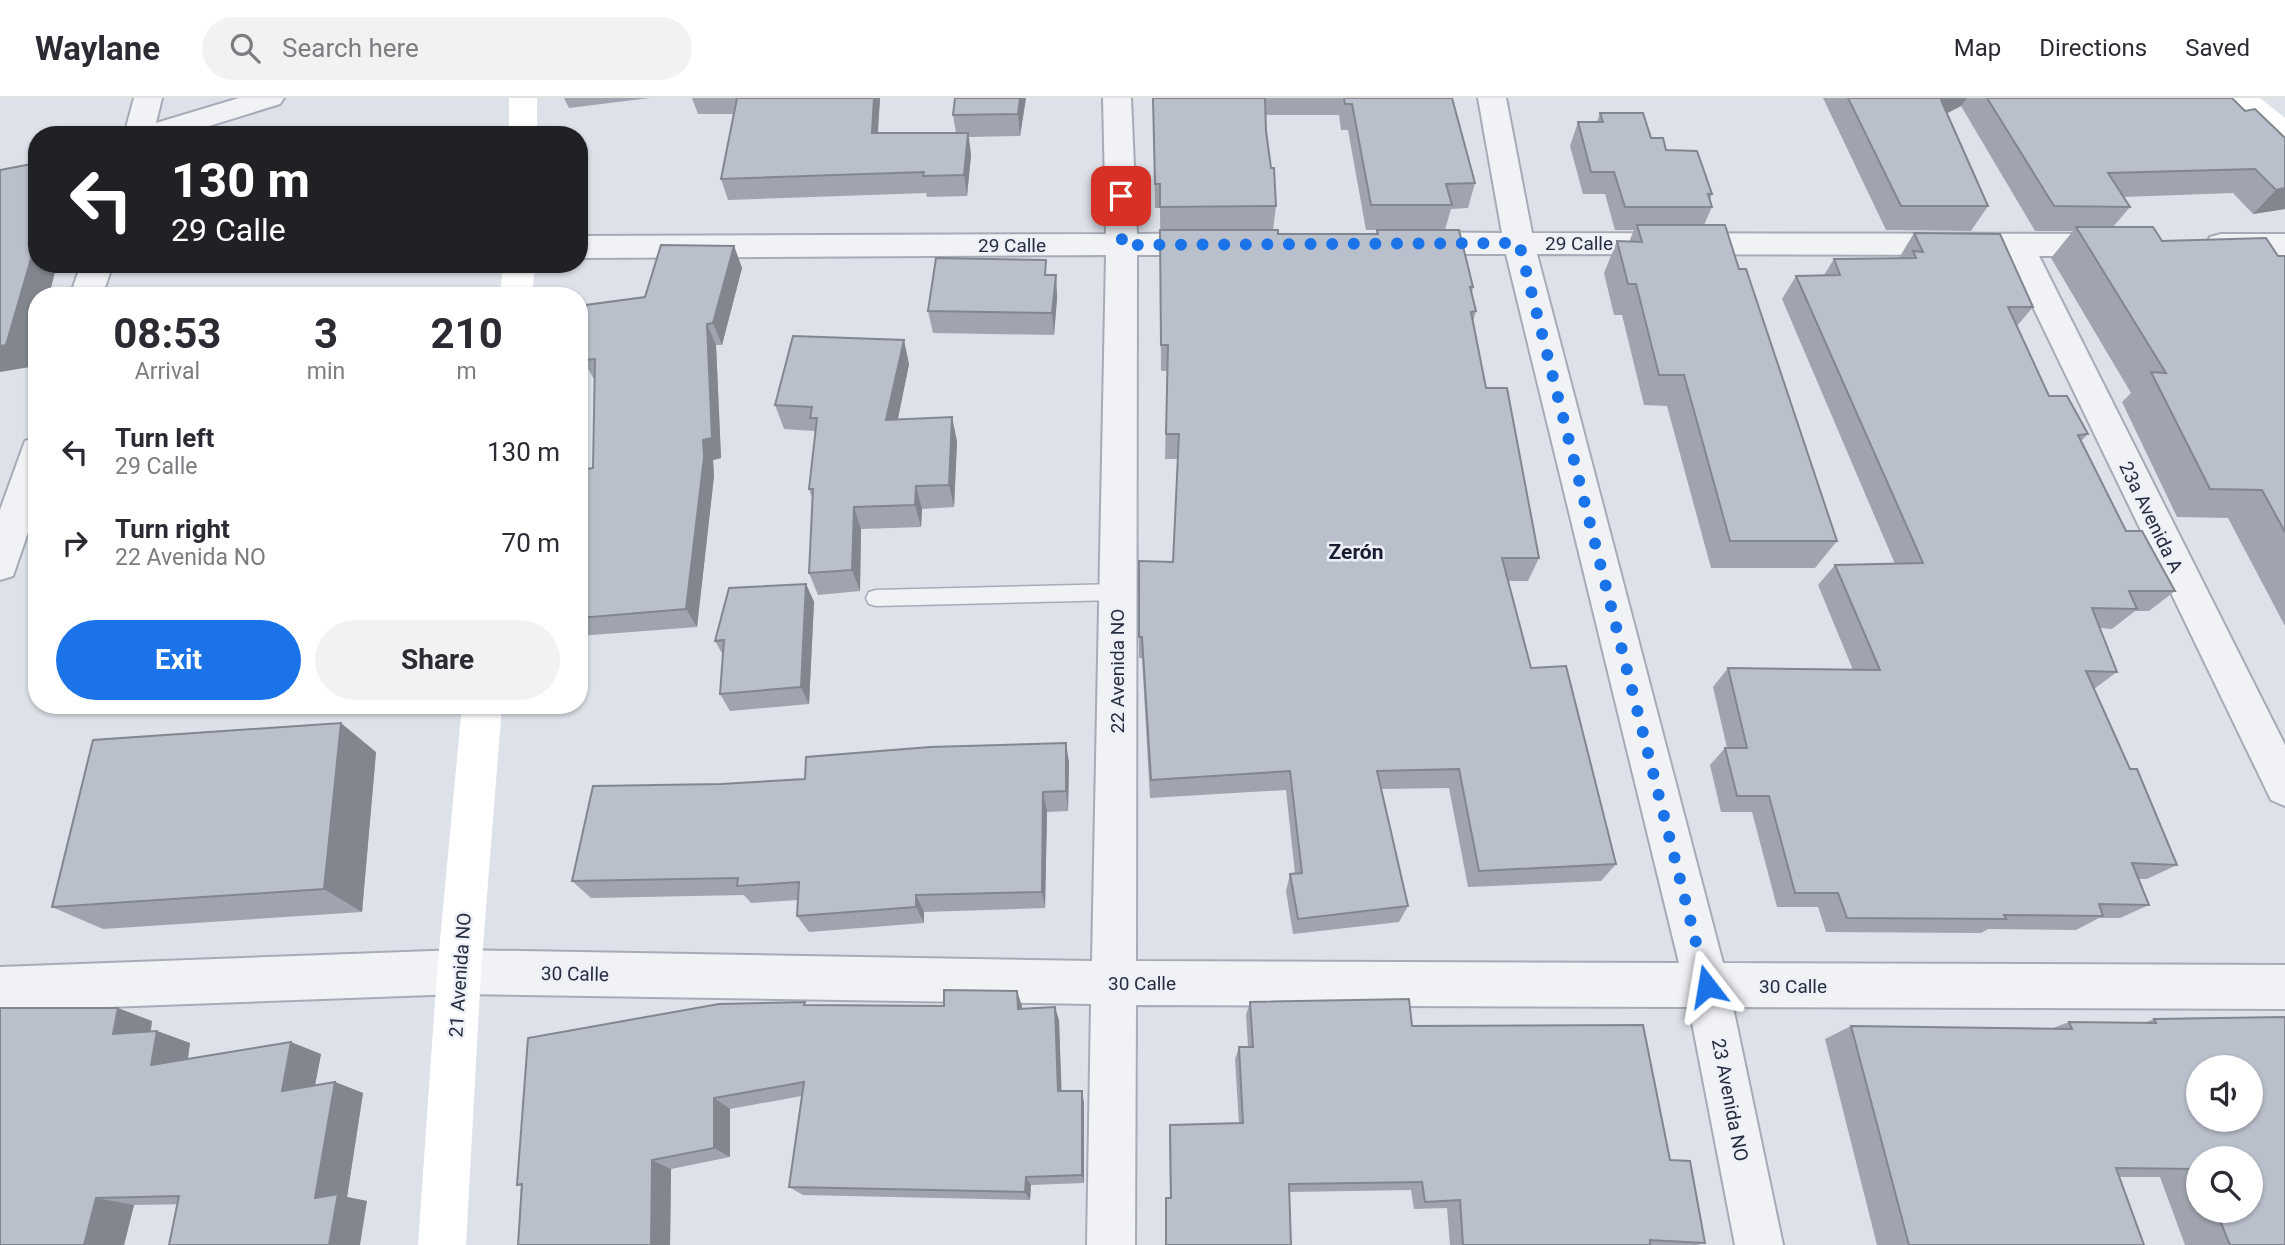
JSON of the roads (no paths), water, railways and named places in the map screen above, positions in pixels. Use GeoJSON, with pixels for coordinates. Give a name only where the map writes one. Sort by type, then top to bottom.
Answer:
{"type":"FeatureCollection","features":[{"type":"Feature","properties":{"kind":"street"},"geometry":{"type":"LineString","coordinates":[[140,126],[148,98]]}},
{"type":"Feature","properties":{"kind":"street"},"geometry":{"type":"LineString","coordinates":[[176,126],[270,98]]}},
{"type":"Feature","properties":{"kind":"street"},"geometry":{"type":"LineString","coordinates":[[523,98],[523,126]]}},
{"type":"Feature","properties":{"kind":"street","name":"22 Avenida NO"},"geometry":{"type":"LineString","coordinates":[[1111,1245],[1122,245],[1117,98]]}},
{"type":"Feature","properties":{"kind":"street","name":"23 Avenida NO"},"geometry":{"type":"LineString","coordinates":[[1492,98],[1519,243],[1707,986],[1759,1245]]}},
{"type":"Feature","properties":{"kind":"street"},"geometry":{"type":"LineString","coordinates":[[2242,98],[2285,133]]}},
{"type":"Feature","properties":{"kind":"street","name":"29 Calle"},"geometry":{"type":"LineString","coordinates":[[1382,243],[2139,245]]}},
{"type":"Feature","properties":{"kind":"street","name":"29 Calle"},"geometry":{"type":"LineString","coordinates":[[588,247],[1245,244]]}},
{"type":"Feature","properties":{"kind":"street"},"geometry":{"type":"LineString","coordinates":[[2192,245],[2285,245]]}},
{"type":"Feature","properties":{"kind":"street","name":"23a Avenida A"},"geometry":{"type":"LineString","coordinates":[[2019,246],[2285,787]]}},
{"type":"Feature","properties":{"kind":"street"},"geometry":{"type":"LineString","coordinates":[[0,565],[28,478]]}},
{"type":"Feature","properties":{"kind":"street","name":"21 Avenida NO"},"geometry":{"type":"LineString","coordinates":[[442,1245],[459,972],[481,714]]}},
{"type":"Feature","properties":{"kind":"street","name":"30 Calle"},"geometry":{"type":"LineString","coordinates":[[0,989],[459,972],[1115,983],[2285,987]]}},
{"type":"Feature","properties":{"kind":"lane"},"geometry":{"type":"LineString","coordinates":[[876,598],[1118,592]]}},
{"type":"Feature","properties":{"kind":"district","name":"Zerón"},"geometry":{"type":"Point","coordinates":[1356,552]}}]}
